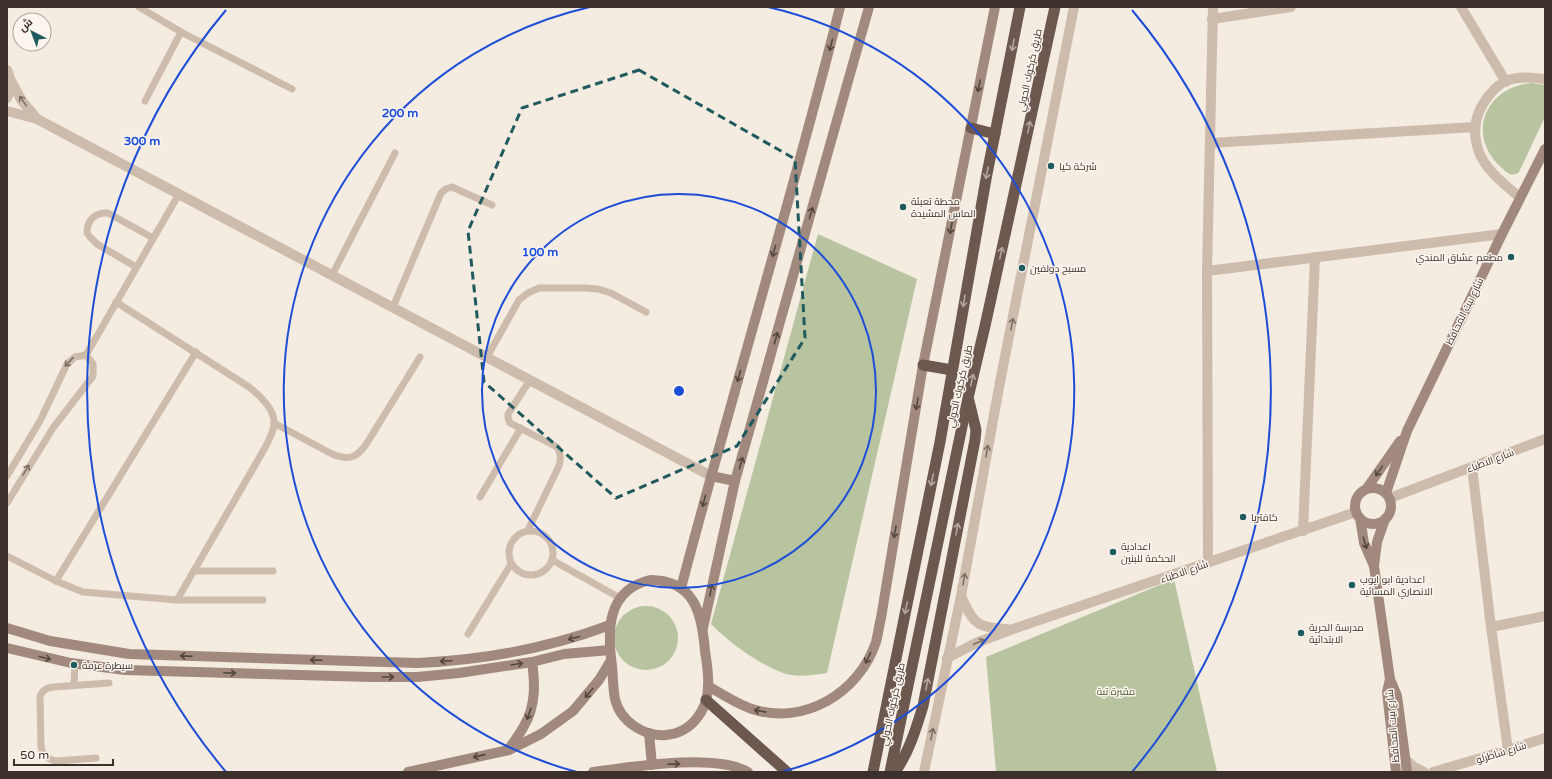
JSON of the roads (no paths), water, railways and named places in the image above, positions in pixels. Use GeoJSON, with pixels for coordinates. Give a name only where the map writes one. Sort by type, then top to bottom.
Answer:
{"type":"FeatureCollection","features":[{"type":"Feature","properties":{"kind":"highway","name":"طريق كركوك الحولي"},"geometry":{"type":"LineString","coordinates":[[873,772],[940,442],[995,134],[1020,7]]}},
{"type":"Feature","properties":{"kind":"highway","name":"طريق كركوك الحولي"},"geometry":{"type":"LineString","coordinates":[[890,772],[968,398],[1055,7]]}},
{"type":"Feature","properties":{"kind":"highway"},"geometry":{"type":"LineString","coordinates":[[971,128],[995,134]]}},
{"type":"Feature","properties":{"kind":"highway"},"geometry":{"type":"LineString","coordinates":[[924,365],[952,370]]}},
{"type":"Feature","properties":{"kind":"highway"},"geometry":{"type":"LineString","coordinates":[[895,772],[908,751],[915,734],[923,706],[975,440],[976,430],[968,398]]}},
{"type":"Feature","properties":{"kind":"highway"},"geometry":{"type":"LineString","coordinates":[[706,700],[787,772]]}},
{"type":"Feature","properties":{"kind":"main road"},"geometry":{"type":"LineString","coordinates":[[681,588],[815,106],[840,7]]}},
{"type":"Feature","properties":{"kind":"main road"},"geometry":{"type":"LineString","coordinates":[[703,628],[735,481],[869,7]]}},
{"type":"Feature","properties":{"kind":"main road"},"geometry":{"type":"LineString","coordinates":[[708,686],[728,698],[752,709],[778,714],[804,711],[828,702],[849,686],[864,665],[876,643],[924,365],[995,7]]}},
{"type":"Feature","properties":{"kind":"main road","name":"شارع بيت المحافظ"},"geometry":{"type":"LineString","coordinates":[[1407,772],[1397,696],[1390,679],[1374,566],[1364,543],[1355,505],[1356,498],[1367,488],[1407,431],[1502,234],[1545,149]]}},
{"type":"Feature","properties":{"kind":"main road","name":"شارع بيت المحافظ"},"geometry":{"type":"LineString","coordinates":[[1374,566],[1378,542],[1391,505],[1388,496],[1407,431]]}},
{"type":"Feature","properties":{"kind":"main road"},"geometry":{"type":"LineString","coordinates":[[711,476],[735,481]]}},
{"type":"Feature","properties":{"kind":"main road"},"geometry":{"type":"LineString","coordinates":[[1367,488],[1374,487],[1381,489],[1388,496]]}},
{"type":"Feature","properties":{"kind":"main road"},"geometry":{"type":"LineString","coordinates":[[1358,515],[1366,522],[1372,524],[1379,523],[1385,519]]}},
{"type":"Feature","properties":{"kind":"main road"},"geometry":{"type":"LineString","coordinates":[[650,580],[668,582],[681,588],[690,596],[699,611],[703,628],[708,686],[706,700],[699,716],[694,722],[681,731],[666,735],[649,733],[631,724],[619,709],[615,700],[610,655],[610,625],[616,605],[620,598],[633,586],[650,580]]}},
{"type":"Feature","properties":{"kind":"main road"},"geometry":{"type":"LineString","coordinates":[[7,628],[56,643],[129,654],[418,663],[487,657],[573,638],[610,625]]}},
{"type":"Feature","properties":{"kind":"main road"},"geometry":{"type":"LineString","coordinates":[[7,648],[48,659],[125,670],[371,677],[417,677],[485,669],[532,662],[564,654],[610,655]]}},
{"type":"Feature","properties":{"kind":"main road"},"geometry":{"type":"LineString","coordinates":[[408,772],[509,750],[541,734],[573,711],[590,693],[610,655]]}},
{"type":"Feature","properties":{"kind":"main road"},"geometry":{"type":"LineString","coordinates":[[370,662],[371,677]]}},
{"type":"Feature","properties":{"kind":"main road"},"geometry":{"type":"LineString","coordinates":[[509,750],[525,725],[532,704],[534,682],[532,662]]}},
{"type":"Feature","properties":{"kind":"main road","name":"شارع بيت المحافظ"},"geometry":{"type":"LineString","coordinates":[[1390,679],[1387,692],[1396,772]]}},
{"type":"Feature","properties":{"kind":"main road"},"geometry":{"type":"LineString","coordinates":[[649,733],[652,765]]}},
{"type":"Feature","properties":{"kind":"main road"},"geometry":{"type":"LineString","coordinates":[[593,772],[652,765],[717,763],[732,766],[748,772]]}},
{"type":"Feature","properties":{"kind":"street"},"geometry":{"type":"LineString","coordinates":[[924,772],[961,596],[1000,382],[1074,7]]}},
{"type":"Feature","properties":{"kind":"street"},"geometry":{"type":"LineString","coordinates":[[1208,563],[1206,271],[1213,7]]}},
{"type":"Feature","properties":{"kind":"street"},"geometry":{"type":"LineString","coordinates":[[1212,19],[1291,7]]}},
{"type":"Feature","properties":{"kind":"street"},"geometry":{"type":"LineString","coordinates":[[1461,7],[1506,82]]}},
{"type":"Feature","properties":{"kind":"street"},"geometry":{"type":"LineString","coordinates":[[7,70],[22,101],[37,119]]}},
{"type":"Feature","properties":{"kind":"street"},"geometry":{"type":"LineString","coordinates":[[1520,198],[1488,167],[1480,154],[1476,139],[1475,127],[1478,113],[1486,99],[1496,88],[1506,82],[1522,77],[1545,79]]}},
{"type":"Feature","properties":{"kind":"street"},"geometry":{"type":"LineString","coordinates":[[7,98],[10,91],[11,81]]}},
{"type":"Feature","properties":{"kind":"street"},"geometry":{"type":"LineString","coordinates":[[7,111],[37,119],[711,476]]}},
{"type":"Feature","properties":{"kind":"street"},"geometry":{"type":"LineString","coordinates":[[1210,143],[1475,127]]}},
{"type":"Feature","properties":{"kind":"street"},"geometry":{"type":"LineString","coordinates":[[1206,271],[1502,234]]}},
{"type":"Feature","properties":{"kind":"street"},"geometry":{"type":"LineString","coordinates":[[1303,531],[1315,257]]}},
{"type":"Feature","properties":{"kind":"street","name":"شارع الاطباء"},"geometry":{"type":"LineString","coordinates":[[1388,496],[1472,467],[1545,439]]}},
{"type":"Feature","properties":{"kind":"street"},"geometry":{"type":"LineString","coordinates":[[1472,467],[1491,627],[1508,750]]}},
{"type":"Feature","properties":{"kind":"street","name":"شارع الاطباء"},"geometry":{"type":"LineString","coordinates":[[947,658],[976,643],[1013,629],[1303,531],[1358,515]]}},
{"type":"Feature","properties":{"kind":"street","name":"شارع الاطباء"},"geometry":{"type":"LineString","coordinates":[[961,596],[971,616],[982,626],[989,628],[1013,629]]}},
{"type":"Feature","properties":{"kind":"street"},"geometry":{"type":"LineString","coordinates":[[1491,627],[1545,616]]}},
{"type":"Feature","properties":{"kind":"street","name":"شارع شاطرلو"},"geometry":{"type":"LineString","coordinates":[[1434,772],[1545,738]]}},
{"type":"Feature","properties":{"kind":"street"},"geometry":{"type":"LineString","coordinates":[[1405,759],[1414,767],[1424,772]]}},
{"type":"Feature","properties":{"kind":"lane"},"geometry":{"type":"LineString","coordinates":[[139,7],[181,32],[292,89]]}},
{"type":"Feature","properties":{"kind":"lane"},"geometry":{"type":"LineString","coordinates":[[145,101],[181,32]]}},
{"type":"Feature","properties":{"kind":"lane"},"geometry":{"type":"LineString","coordinates":[[332,275],[395,153]]}},
{"type":"Feature","properties":{"kind":"lane"},"geometry":{"type":"LineString","coordinates":[[393,307],[441,193],[452,187],[492,205]]}},
{"type":"Feature","properties":{"kind":"lane"},"geometry":{"type":"LineString","coordinates":[[86,355],[179,194]]}},
{"type":"Feature","properties":{"kind":"lane"},"geometry":{"type":"LineString","coordinates":[[136,267],[97,244],[90,237],[87,228],[91,219],[98,214],[108,214],[154,238]]}},
{"type":"Feature","properties":{"kind":"lane"},"geometry":{"type":"LineString","coordinates":[[487,357],[519,300],[528,293],[539,288],[598,289],[611,293],[646,312]]}},
{"type":"Feature","properties":{"kind":"lane"},"geometry":{"type":"LineString","coordinates":[[116,302],[249,387],[262,398],[272,413],[274,423],[272,434],[266,446],[177,600]]}},
{"type":"Feature","properties":{"kind":"lane"},"geometry":{"type":"LineString","coordinates":[[56,581],[196,352]]}},
{"type":"Feature","properties":{"kind":"lane"},"geometry":{"type":"LineString","coordinates":[[7,476],[40,421],[66,364],[75,357],[86,355]]}},
{"type":"Feature","properties":{"kind":"lane"},"geometry":{"type":"LineString","coordinates":[[7,503],[53,428],[92,376],[93,364],[86,355]]}},
{"type":"Feature","properties":{"kind":"lane"},"geometry":{"type":"LineString","coordinates":[[274,423],[332,454],[342,458],[352,457],[361,452],[420,357]]}},
{"type":"Feature","properties":{"kind":"lane"},"geometry":{"type":"LineString","coordinates":[[528,530],[561,459],[560,452],[557,447],[510,422],[508,418],[508,414],[530,380]]}},
{"type":"Feature","properties":{"kind":"lane"},"geometry":{"type":"LineString","coordinates":[[480,497],[521,428]]}},
{"type":"Feature","properties":{"kind":"lane"},"geometry":{"type":"LineString","coordinates":[[528,530],[541,532],[550,541],[553,547],[552,560],[545,570],[533,575],[520,573],[511,564],[508,552],[509,545],[516,535],[528,530]]}},
{"type":"Feature","properties":{"kind":"lane"},"geometry":{"type":"LineString","coordinates":[[7,556],[56,581],[83,592],[177,600],[263,600]]}},
{"type":"Feature","properties":{"kind":"lane"},"geometry":{"type":"LineString","coordinates":[[552,560],[620,598]]}},
{"type":"Feature","properties":{"kind":"lane"},"geometry":{"type":"LineString","coordinates":[[468,634],[511,564]]}},
{"type":"Feature","properties":{"kind":"lane"},"geometry":{"type":"LineString","coordinates":[[194,571],[272,571]]}},
{"type":"Feature","properties":{"kind":"lane"},"geometry":{"type":"LineString","coordinates":[[74,685],[75,664]]}},
{"type":"Feature","properties":{"kind":"lane"},"geometry":{"type":"LineString","coordinates":[[96,758],[51,760],[46,758],[42,753],[40,696],[47,688],[109,683]]}},
{"type":"Feature","properties":{"kind":"place","name":"شركة كيا"},"geometry":{"type":"Point","coordinates":[1051,166]}},
{"type":"Feature","properties":{"kind":"place","name":"محطة تعبئة الماس المشيدة"},"geometry":{"type":"Point","coordinates":[903,207]}},
{"type":"Feature","properties":{"kind":"place","name":"مطعم عشاق المندي"},"geometry":{"type":"Point","coordinates":[1511,257]}},
{"type":"Feature","properties":{"kind":"place","name":"مسبح دولفين"},"geometry":{"type":"Point","coordinates":[1022,268]}},
{"type":"Feature","properties":{"kind":"place","name":"کافتریا"},"geometry":{"type":"Point","coordinates":[1243,517]}},
{"type":"Feature","properties":{"kind":"place","name":"اعدادية الحكمة للبنين"},"geometry":{"type":"Point","coordinates":[1113,552]}},
{"type":"Feature","properties":{"kind":"place","name":"اعدادية ابو ايوب الانصاري المسائية"},"geometry":{"type":"Point","coordinates":[1352,585]}},
{"type":"Feature","properties":{"kind":"place","name":"مدرسة الحرية الابتدائية"},"geometry":{"type":"Point","coordinates":[1301,633]}},
{"type":"Feature","properties":{"kind":"place","name":"سيطرة عرفة"},"geometry":{"type":"Point","coordinates":[74,665]}},
{"type":"Feature","properties":{"kind":"park label","name":"مقبرة تبة"},"geometry":{"type":"Point","coordinates":[1116,691]}}]}
